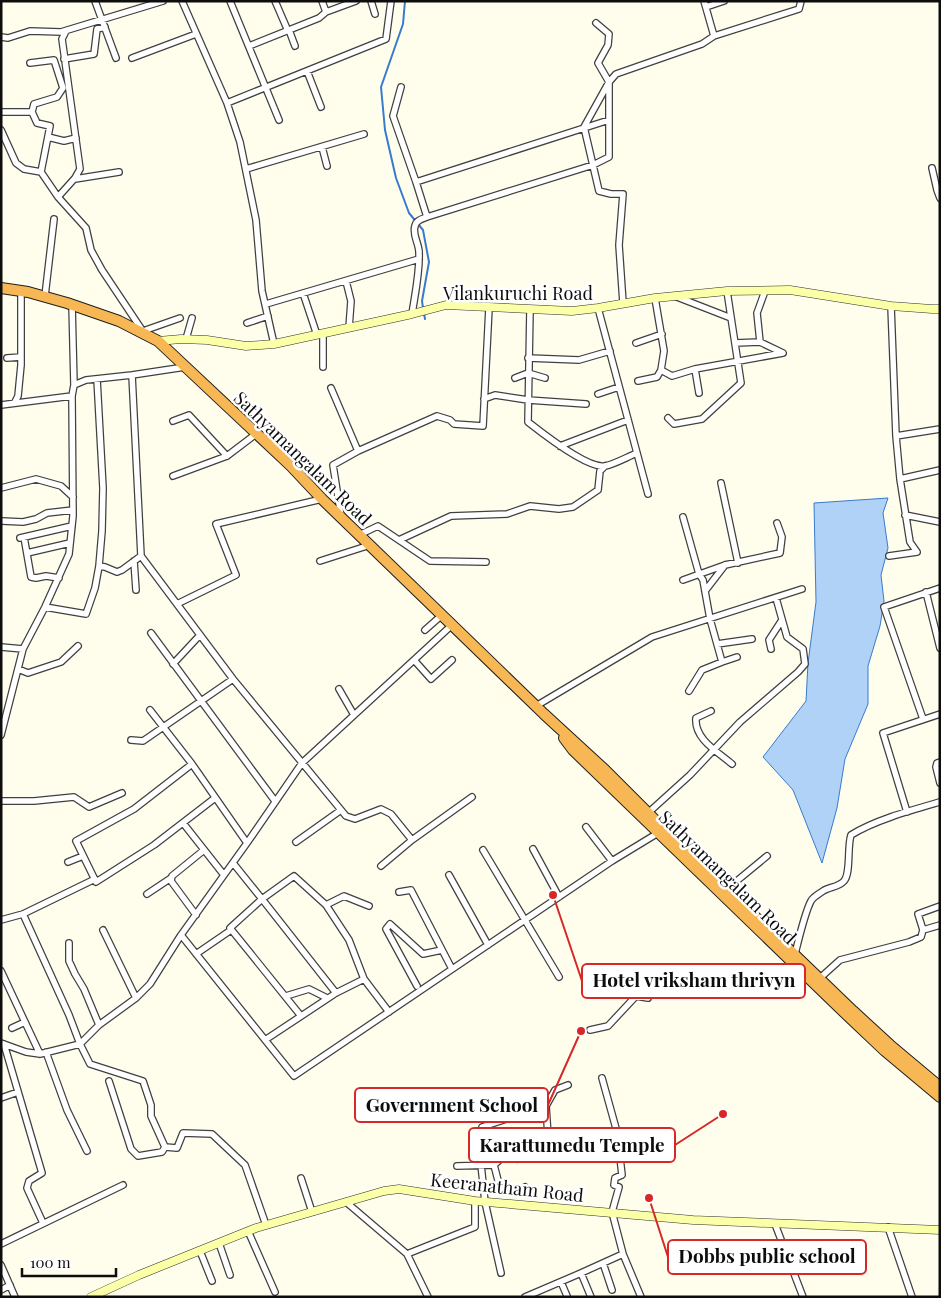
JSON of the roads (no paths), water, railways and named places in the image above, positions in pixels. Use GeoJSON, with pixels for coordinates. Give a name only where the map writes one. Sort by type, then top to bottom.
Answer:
{"type":"FeatureCollection","features":[{"type":"Feature","properties":{"kind":"highway","name":"Sathyamangalam Road"},"geometry":{"type":"LineString","coordinates":[[1,288],[45,296],[72,304],[119,321],[158,341],[291,466],[341,518],[727,889],[750,915],[879,1045],[940,1097]]}},
{"type":"Feature","properties":{"kind":"highway","name":"Sathyamangalam Road"},"geometry":{"type":"LineString","coordinates":[[544,714],[573,750],[658,833],[795,954],[890,1045],[940,1087]]}},
{"type":"Feature","properties":{"kind":"street"},"geometry":{"type":"LineString","coordinates":[[95,1],[116,58]]}},
{"type":"Feature","properties":{"kind":"street"},"geometry":{"type":"LineString","coordinates":[[1,37],[8,38],[30,31],[61,32],[163,1]]}},
{"type":"Feature","properties":{"kind":"street"},"geometry":{"type":"LineString","coordinates":[[182,1],[227,103],[240,142],[256,220],[262,290],[274,344]]}},
{"type":"Feature","properties":{"kind":"street"},"geometry":{"type":"LineString","coordinates":[[230,1],[279,120]]}},
{"type":"Feature","properties":{"kind":"street"},"geometry":{"type":"LineString","coordinates":[[275,1],[295,46]]}},
{"type":"Feature","properties":{"kind":"street"},"geometry":{"type":"LineString","coordinates":[[322,1],[326,12]]}},
{"type":"Feature","properties":{"kind":"street"},"geometry":{"type":"LineString","coordinates":[[249,46],[356,1]]}},
{"type":"Feature","properties":{"kind":"street"},"geometry":{"type":"LineString","coordinates":[[370,1],[375,14]]}},
{"type":"Feature","properties":{"kind":"street"},"geometry":{"type":"LineString","coordinates":[[227,103],[386,39],[391,1]]}},
{"type":"Feature","properties":{"kind":"street"},"geometry":{"type":"LineString","coordinates":[[714,36],[705,4],[724,1]]}},
{"type":"Feature","properties":{"kind":"street"},"geometry":{"type":"LineString","coordinates":[[623,303],[619,245],[623,194],[599,191],[584,127],[609,82],[616,74],[702,44],[714,36],[799,9],[801,1]]}},
{"type":"Feature","properties":{"kind":"street"},"geometry":{"type":"LineString","coordinates":[[412,314],[420,251],[415,231],[416,223],[427,217],[593,165],[609,157],[609,82],[598,63],[608,46],[609,34],[596,23]]}},
{"type":"Feature","properties":{"kind":"street"},"geometry":{"type":"LineString","coordinates":[[64,59],[94,54],[97,29],[105,27]]}},
{"type":"Feature","properties":{"kind":"street"},"geometry":{"type":"LineString","coordinates":[[58,197],[75,179],[80,169],[64,59],[62,39],[66,30]]}},
{"type":"Feature","properties":{"kind":"street"},"geometry":{"type":"LineString","coordinates":[[132,58],[196,34]]}},
{"type":"Feature","properties":{"kind":"street"},"geometry":{"type":"LineString","coordinates":[[30,63],[54,60],[63,88],[57,96],[34,104],[32,112],[37,123],[50,126],[40,172]]}},
{"type":"Feature","properties":{"kind":"street"},"geometry":{"type":"LineString","coordinates":[[306,71],[321,107]]}},
{"type":"Feature","properties":{"kind":"street"},"geometry":{"type":"LineString","coordinates":[[401,87],[393,116],[427,217]]}},
{"type":"Feature","properties":{"kind":"street"},"geometry":{"type":"LineString","coordinates":[[1,112],[32,112]]}},
{"type":"Feature","properties":{"kind":"street"},"geometry":{"type":"LineString","coordinates":[[416,182],[609,120]]}},
{"type":"Feature","properties":{"kind":"street"},"geometry":{"type":"LineString","coordinates":[[1,130],[16,163],[24,169],[40,172],[58,197],[86,228],[91,250],[102,270],[144,333],[180,318]]}},
{"type":"Feature","properties":{"kind":"street"},"geometry":{"type":"LineString","coordinates":[[246,169],[364,134]]}},
{"type":"Feature","properties":{"kind":"street"},"geometry":{"type":"LineString","coordinates":[[48,137],[64,141],[76,138]]}},
{"type":"Feature","properties":{"kind":"street"},"geometry":{"type":"LineString","coordinates":[[322,147],[327,166]]}},
{"type":"Feature","properties":{"kind":"street"},"geometry":{"type":"LineString","coordinates":[[932,168],[936,190],[940,198]]}},
{"type":"Feature","properties":{"kind":"street"},"geometry":{"type":"LineString","coordinates":[[75,179],[119,172]]}},
{"type":"Feature","properties":{"kind":"street"},"geometry":{"type":"LineString","coordinates":[[45,296],[54,219]]}},
{"type":"Feature","properties":{"kind":"street"},"geometry":{"type":"LineString","coordinates":[[266,304],[419,259]]}},
{"type":"Feature","properties":{"kind":"street"},"geometry":{"type":"LineString","coordinates":[[346,281],[351,301],[349,328]]}},
{"type":"Feature","properties":{"kind":"street","name":"Vilankuruchi Road"},"geometry":{"type":"LineString","coordinates":[[158,341],[207,340],[246,346],[274,344],[446,305],[572,311],[656,298],[727,291],[790,290],[891,306],[940,309]]}},
{"type":"Feature","properties":{"kind":"street"},"geometry":{"type":"LineString","coordinates":[[15,402],[18,396],[20,380],[22,291]]}},
{"type":"Feature","properties":{"kind":"street"},"geometry":{"type":"LineString","coordinates":[[668,418],[674,424],[702,419],[741,383],[727,291]]}},
{"type":"Feature","properties":{"kind":"street"},"geometry":{"type":"LineString","coordinates":[[760,342],[757,314],[765,291]]}},
{"type":"Feature","properties":{"kind":"street"},"geometry":{"type":"LineString","coordinates":[[303,293],[320,334],[323,367]]}},
{"type":"Feature","properties":{"kind":"street"},"geometry":{"type":"LineString","coordinates":[[675,296],[731,318]]}},
{"type":"Feature","properties":{"kind":"street"},"geometry":{"type":"LineString","coordinates":[[638,381],[657,377],[661,370],[664,351],[656,298]]}},
{"type":"Feature","properties":{"kind":"street"},"geometry":{"type":"LineString","coordinates":[[1,735],[4,714],[23,649],[69,554],[73,510],[72,396],[74,385],[72,304]]}},
{"type":"Feature","properties":{"kind":"street"},"geometry":{"type":"LineString","coordinates":[[889,556],[917,552],[910,542],[900,479],[896,436],[891,306]]}},
{"type":"Feature","properties":{"kind":"street"},"geometry":{"type":"LineString","coordinates":[[341,518],[333,465],[358,451],[437,416],[450,420],[454,424],[483,426],[489,308]]}},
{"type":"Feature","properties":{"kind":"street"},"geometry":{"type":"LineString","coordinates":[[598,308],[648,494]]}},
{"type":"Feature","properties":{"kind":"street"},"geometry":{"type":"LineString","coordinates":[[530,309],[528,422],[560,446],[596,466],[605,466],[637,453]]}},
{"type":"Feature","properties":{"kind":"street"},"geometry":{"type":"LineString","coordinates":[[247,323],[268,316]]}},
{"type":"Feature","properties":{"kind":"street"},"geometry":{"type":"LineString","coordinates":[[186,339],[192,318]]}},
{"type":"Feature","properties":{"kind":"street"},"geometry":{"type":"LineString","coordinates":[[636,343],[662,334]]}},
{"type":"Feature","properties":{"kind":"street"},"geometry":{"type":"LineString","coordinates":[[661,370],[672,376],[694,369],[783,353],[760,342],[735,343]]}},
{"type":"Feature","properties":{"kind":"street"},"geometry":{"type":"LineString","coordinates":[[528,358],[579,360],[610,351]]}},
{"type":"Feature","properties":{"kind":"street"},"geometry":{"type":"LineString","coordinates":[[7,358],[21,357]]}},
{"type":"Feature","properties":{"kind":"street"},"geometry":{"type":"LineString","coordinates":[[74,385],[86,380],[185,367]]}},
{"type":"Feature","properties":{"kind":"street"},"geometry":{"type":"LineString","coordinates":[[694,369],[699,393]]}},
{"type":"Feature","properties":{"kind":"street"},"geometry":{"type":"LineString","coordinates":[[515,378],[528,373],[545,378]]}},
{"type":"Feature","properties":{"kind":"street"},"geometry":{"type":"LineString","coordinates":[[132,375],[140,556],[233,679],[346,816],[356,819],[381,809],[391,814],[412,840]]}},
{"type":"Feature","properties":{"kind":"street"},"geometry":{"type":"LineString","coordinates":[[45,607],[86,614],[95,588],[99,566],[103,488],[97,379]]}},
{"type":"Feature","properties":{"kind":"street"},"geometry":{"type":"LineString","coordinates":[[598,394],[619,387]]}},
{"type":"Feature","properties":{"kind":"street"},"geometry":{"type":"LineString","coordinates":[[332,388],[358,451]]}},
{"type":"Feature","properties":{"kind":"street"},"geometry":{"type":"LineString","coordinates":[[484,399],[495,395],[528,400],[586,404]]}},
{"type":"Feature","properties":{"kind":"street"},"geometry":{"type":"LineString","coordinates":[[1,405],[72,396]]}},
{"type":"Feature","properties":{"kind":"street"},"geometry":{"type":"LineString","coordinates":[[173,421],[189,415],[227,456]]}},
{"type":"Feature","properties":{"kind":"street"},"geometry":{"type":"LineString","coordinates":[[560,446],[628,420]]}},
{"type":"Feature","properties":{"kind":"street"},"geometry":{"type":"LineString","coordinates":[[896,436],[940,429]]}},
{"type":"Feature","properties":{"kind":"street"},"geometry":{"type":"LineString","coordinates":[[173,476],[227,456],[256,434]]}},
{"type":"Feature","properties":{"kind":"street"},"geometry":{"type":"LineString","coordinates":[[399,540],[451,516],[507,514],[530,506],[559,509],[573,507],[598,490],[600,471],[605,466]]}},
{"type":"Feature","properties":{"kind":"street"},"geometry":{"type":"LineString","coordinates":[[900,479],[940,470]]}},
{"type":"Feature","properties":{"kind":"street"},"geometry":{"type":"LineString","coordinates":[[1,488],[36,479],[61,486],[73,497]]}},
{"type":"Feature","properties":{"kind":"street"},"geometry":{"type":"LineString","coordinates":[[720,483],[738,563]]}},
{"type":"Feature","properties":{"kind":"street"},"geometry":{"type":"LineString","coordinates":[[177,604],[236,575],[216,524],[322,498]]}},
{"type":"Feature","properties":{"kind":"street"},"geometry":{"type":"LineString","coordinates":[[2,520],[23,522],[36,519],[47,513],[73,510]]}},
{"type":"Feature","properties":{"kind":"street"},"geometry":{"type":"LineString","coordinates":[[683,516],[699,574],[703,580],[710,618],[722,662]]}},
{"type":"Feature","properties":{"kind":"street"},"geometry":{"type":"LineString","coordinates":[[905,516],[940,522]]}},
{"type":"Feature","properties":{"kind":"street"},"geometry":{"type":"LineString","coordinates":[[683,580],[725,565],[780,553],[782,537],[777,522]]}},
{"type":"Feature","properties":{"kind":"street"},"geometry":{"type":"LineString","coordinates":[[58,578],[46,576],[31,577],[22,537],[72,526]]}},
{"type":"Feature","properties":{"kind":"street"},"geometry":{"type":"LineString","coordinates":[[359,535],[378,526],[430,561],[486,562]]}},
{"type":"Feature","properties":{"kind":"street"},"geometry":{"type":"LineString","coordinates":[[27,553],[70,542]]}},
{"type":"Feature","properties":{"kind":"street"},"geometry":{"type":"LineString","coordinates":[[320,561],[370,545]]}},
{"type":"Feature","properties":{"kind":"street"},"geometry":{"type":"LineString","coordinates":[[99,566],[117,572],[140,556]]}},
{"type":"Feature","properties":{"kind":"street"},"geometry":{"type":"LineString","coordinates":[[134,561],[136,590]]}},
{"type":"Feature","properties":{"kind":"street"},"geometry":{"type":"LineString","coordinates":[[705,591],[725,565]]}},
{"type":"Feature","properties":{"kind":"street"},"geometry":{"type":"LineString","coordinates":[[923,719],[884,607],[940,588]]}},
{"type":"Feature","properties":{"kind":"street"},"geometry":{"type":"LineString","coordinates":[[536,706],[652,637],[802,589]]}},
{"type":"Feature","properties":{"kind":"street"},"geometry":{"type":"LineString","coordinates":[[926,592],[940,648]]}},
{"type":"Feature","properties":{"kind":"street"},"geometry":{"type":"LineString","coordinates":[[648,813],[690,775],[740,722],[805,664],[803,649],[787,637],[776,598]]}},
{"type":"Feature","properties":{"kind":"street"},"geometry":{"type":"LineString","coordinates":[[425,630],[442,615]]}},
{"type":"Feature","properties":{"kind":"street"},"geometry":{"type":"LineString","coordinates":[[771,649],[769,640],[782,620]]}},
{"type":"Feature","properties":{"kind":"street"},"geometry":{"type":"LineString","coordinates":[[3,1043],[26,1052],[43,1053],[80,1044],[99,1025],[136,998],[150,984],[181,935],[302,763],[452,624]]}},
{"type":"Feature","properties":{"kind":"street"},"geometry":{"type":"LineString","coordinates":[[150,633],[275,801]]}},
{"type":"Feature","properties":{"kind":"street"},"geometry":{"type":"LineString","coordinates":[[173,664],[200,635]]}},
{"type":"Feature","properties":{"kind":"street"},"geometry":{"type":"LineString","coordinates":[[717,644],[752,639]]}},
{"type":"Feature","properties":{"kind":"street"},"geometry":{"type":"LineString","coordinates":[[18,670],[28,673],[61,662],[78,646]]}},
{"type":"Feature","properties":{"kind":"street"},"geometry":{"type":"LineString","coordinates":[[1,647],[23,649]]}},
{"type":"Feature","properties":{"kind":"street"},"geometry":{"type":"LineString","coordinates":[[689,691],[702,670],[737,658]]}},
{"type":"Feature","properties":{"kind":"street"},"geometry":{"type":"LineString","coordinates":[[414,660],[431,680],[452,660]]}},
{"type":"Feature","properties":{"kind":"street"},"geometry":{"type":"LineString","coordinates":[[131,740],[143,741],[233,679]]}},
{"type":"Feature","properties":{"kind":"street"},"geometry":{"type":"LineString","coordinates":[[339,689],[354,716]]}},
{"type":"Feature","properties":{"kind":"street"},"geometry":{"type":"LineString","coordinates":[[150,710],[192,764],[247,843]]}},
{"type":"Feature","properties":{"kind":"street"},"geometry":{"type":"LineString","coordinates":[[711,711],[696,718],[701,738],[732,764]]}},
{"type":"Feature","properties":{"kind":"street"},"geometry":{"type":"LineString","coordinates":[[907,812],[883,733],[940,714]]}},
{"type":"Feature","properties":{"kind":"street"},"geometry":{"type":"LineString","coordinates":[[940,762],[937,763],[936,767],[940,783]]}},
{"type":"Feature","properties":{"kind":"street"},"geometry":{"type":"LineString","coordinates":[[192,764],[134,809],[76,841],[96,882],[154,845],[215,798]]}},
{"type":"Feature","properties":{"kind":"street"},"geometry":{"type":"LineString","coordinates":[[1,801],[34,801],[74,797],[88,807],[122,793]]}},
{"type":"Feature","properties":{"kind":"street"},"geometry":{"type":"LineString","coordinates":[[381,866],[412,840],[472,797]]}},
{"type":"Feature","properties":{"kind":"street"},"geometry":{"type":"LineString","coordinates":[[795,954],[807,910],[812,900],[824,890],[844,882],[848,863],[848,842],[851,835],[868,826],[940,802]]}},
{"type":"Feature","properties":{"kind":"street"},"geometry":{"type":"LineString","coordinates":[[296,842],[341,810]]}},
{"type":"Feature","properties":{"kind":"street"},"geometry":{"type":"LineString","coordinates":[[183,823],[224,875]]}},
{"type":"Feature","properties":{"kind":"street"},"geometry":{"type":"LineString","coordinates":[[586,827],[612,861]]}},
{"type":"Feature","properties":{"kind":"street"},"geometry":{"type":"LineString","coordinates":[[181,935],[294,1076],[612,861],[658,833]]}},
{"type":"Feature","properties":{"kind":"street"},"geometry":{"type":"LineString","coordinates":[[533,849],[559,897]]}},
{"type":"Feature","properties":{"kind":"street"},"geometry":{"type":"LineString","coordinates":[[147,894],[171,878],[204,850]]}},
{"type":"Feature","properties":{"kind":"street"},"geometry":{"type":"LineString","coordinates":[[483,850],[559,977]]}},
{"type":"Feature","properties":{"kind":"street"},"geometry":{"type":"LineString","coordinates":[[68,862],[83,856]]}},
{"type":"Feature","properties":{"kind":"street"},"geometry":{"type":"LineString","coordinates":[[727,889],[767,856]]}},
{"type":"Feature","properties":{"kind":"street"},"geometry":{"type":"LineString","coordinates":[[233,863],[336,993]]}},
{"type":"Feature","properties":{"kind":"street"},"geometry":{"type":"LineString","coordinates":[[449,875],[488,945]]}},
{"type":"Feature","properties":{"kind":"street"},"geometry":{"type":"LineString","coordinates":[[196,954],[231,930],[230,928],[262,899],[294,876],[326,906],[349,940],[364,979],[388,1012]]}},
{"type":"Feature","properties":{"kind":"street"},"geometry":{"type":"LineString","coordinates":[[171,878],[196,914]]}},
{"type":"Feature","properties":{"kind":"street"},"geometry":{"type":"LineString","coordinates":[[1,920],[23,914],[95,879]]}},
{"type":"Feature","properties":{"kind":"street"},"geometry":{"type":"LineString","coordinates":[[399,892],[411,890],[452,969]]}},
{"type":"Feature","properties":{"kind":"street"},"geometry":{"type":"LineString","coordinates":[[326,906],[344,896],[369,906]]}},
{"type":"Feature","properties":{"kind":"street"},"geometry":{"type":"LineString","coordinates":[[820,978],[840,960],[909,942],[921,937],[923,930],[918,914],[940,906]]}},
{"type":"Feature","properties":{"kind":"street"},"geometry":{"type":"LineString","coordinates":[[23,914],[90,1064],[143,1080],[151,1105],[152,1116],[165,1147]]}},
{"type":"Feature","properties":{"kind":"street"},"geometry":{"type":"LineString","coordinates":[[417,986],[386,929],[390,924],[423,954],[442,950]]}},
{"type":"Feature","properties":{"kind":"street"},"geometry":{"type":"LineString","coordinates":[[923,930],[940,925]]}},
{"type":"Feature","properties":{"kind":"street"},"geometry":{"type":"LineString","coordinates":[[103,930],[136,998]]}},
{"type":"Feature","properties":{"kind":"street"},"geometry":{"type":"LineString","coordinates":[[231,930],[301,1016]]}},
{"type":"Feature","properties":{"kind":"street"},"geometry":{"type":"LineString","coordinates":[[69,943],[69,961],[84,989],[99,1025]]}},
{"type":"Feature","properties":{"kind":"street"},"geometry":{"type":"LineString","coordinates":[[1,971],[25,1022],[43,1053],[87,1151]]}},
{"type":"Feature","properties":{"kind":"street"},"geometry":{"type":"LineString","coordinates":[[265,1040],[327,998],[364,979]]}},
{"type":"Feature","properties":{"kind":"street"},"geometry":{"type":"LineString","coordinates":[[286,996],[309,989],[327,998]]}},
{"type":"Feature","properties":{"kind":"street"},"geometry":{"type":"LineString","coordinates":[[590,1030],[608,1026],[636,996],[648,998]]}},
{"type":"Feature","properties":{"kind":"street"},"geometry":{"type":"LineString","coordinates":[[12,1028],[25,1022]]}},
{"type":"Feature","properties":{"kind":"street"},"geometry":{"type":"LineString","coordinates":[[3,1043],[42,1173],[29,1181],[27,1188],[43,1223]]}},
{"type":"Feature","properties":{"kind":"street"},"geometry":{"type":"LineString","coordinates":[[602,1078],[617,1132],[622,1175],[615,1178],[614,1185],[619,1187],[612,1212],[623,1254],[642,1297]]}},
{"type":"Feature","properties":{"kind":"street"},"geometry":{"type":"LineString","coordinates":[[109,1081],[131,1149],[138,1156],[162,1152],[165,1147]]}},
{"type":"Feature","properties":{"kind":"street"},"geometry":{"type":"LineString","coordinates":[[539,1150],[548,1136],[546,1106],[555,1090],[568,1085]]}},
{"type":"Feature","properties":{"kind":"street"},"geometry":{"type":"LineString","coordinates":[[1,1098],[18,1092]]}},
{"type":"Feature","properties":{"kind":"street"},"geometry":{"type":"LineString","coordinates":[[501,1273],[485,1202],[479,1146],[482,1127],[546,1106]]}},
{"type":"Feature","properties":{"kind":"street"},"geometry":{"type":"LineString","coordinates":[[165,1147],[177,1148],[184,1134],[212,1134],[245,1165],[266,1225]]}},
{"type":"Feature","properties":{"kind":"street"},"geometry":{"type":"LineString","coordinates":[[457,1166],[494,1165],[505,1155],[512,1155],[517,1159]]}},
{"type":"Feature","properties":{"kind":"street"},"geometry":{"type":"LineString","coordinates":[[494,1165],[500,1188],[518,1192],[525,1187]]}},
{"type":"Feature","properties":{"kind":"street"},"geometry":{"type":"LineString","coordinates":[[301,1178],[312,1212]]}},
{"type":"Feature","properties":{"kind":"street"},"geometry":{"type":"LineString","coordinates":[[1,1244],[123,1185]]}},
{"type":"Feature","properties":{"kind":"street","name":"Keeranatham Road"},"geometry":{"type":"LineString","coordinates":[[91,1297],[139,1275],[248,1231],[384,1190],[400,1189],[474,1202],[693,1220],[940,1230]]}},
{"type":"Feature","properties":{"kind":"street"},"geometry":{"type":"LineString","coordinates":[[346,1202],[407,1254],[428,1297]]}},
{"type":"Feature","properties":{"kind":"street"},"geometry":{"type":"LineString","coordinates":[[407,1254],[474,1226],[474,1202]]}},
{"type":"Feature","properties":{"kind":"street"},"geometry":{"type":"LineString","coordinates":[[775,1224],[803,1297]]}},
{"type":"Feature","properties":{"kind":"street"},"geometry":{"type":"LineString","coordinates":[[888,1227],[912,1297]]}},
{"type":"Feature","properties":{"kind":"street"},"geometry":{"type":"LineString","coordinates":[[248,1231],[275,1292]]}},
{"type":"Feature","properties":{"kind":"street"},"geometry":{"type":"LineString","coordinates":[[218,1243],[230,1275]]}},
{"type":"Feature","properties":{"kind":"street"},"geometry":{"type":"LineString","coordinates":[[200,1251],[212,1282]]}},
{"type":"Feature","properties":{"kind":"street"},"geometry":{"type":"LineString","coordinates":[[525,1297],[542,1294],[561,1282],[623,1254]]}},
{"type":"Feature","properties":{"kind":"street"},"geometry":{"type":"LineString","coordinates":[[603,1264],[612,1290]]}},
{"type":"Feature","properties":{"kind":"street"},"geometry":{"type":"LineString","coordinates":[[1,1265],[16,1297]]}},
{"type":"Feature","properties":{"kind":"street"},"geometry":{"type":"LineString","coordinates":[[581,1273],[591,1297]]}},
{"type":"Feature","properties":{"kind":"street"},"geometry":{"type":"LineString","coordinates":[[561,1282],[567,1296]]}},
{"type":"Feature","properties":{"kind":"street"},"geometry":{"type":"LineString","coordinates":[[1,1290],[10,1286]]}},
{"type":"Feature","properties":{"kind":"water"},"geometry":{"type":"Polygon","coordinates":[[[888,498],[883,513],[888,548],[881,575],[884,601],[880,626],[868,666],[868,704],[845,759],[837,808],[822,863],[793,790],[763,757],[806,701],[808,663],[816,602],[814,503],[888,498]]]}},
{"type":"Feature","properties":{"kind":"waterway"},"geometry":{"type":"LineString","coordinates":[[405,1],[403,24],[381,87],[385,130],[396,178],[409,213],[423,230],[429,262],[422,301],[423,308]]}},
{"type":"Feature","properties":{"kind":"waterway"},"geometry":{"type":"LineString","coordinates":[[424,313],[425,319]]}},
{"type":"Feature","properties":{"kind":"place","name":"Hotel vriksham thrivyn"},"geometry":{"type":"Point","coordinates":[553,895]}},
{"type":"Feature","properties":{"kind":"place","name":"Government School"},"geometry":{"type":"Point","coordinates":[581,1031]}},
{"type":"Feature","properties":{"kind":"place","name":"Karattumedu Temple"},"geometry":{"type":"Point","coordinates":[723,1114]}},
{"type":"Feature","properties":{"kind":"place","name":"Dobbs public school"},"geometry":{"type":"Point","coordinates":[649,1198]}}]}
